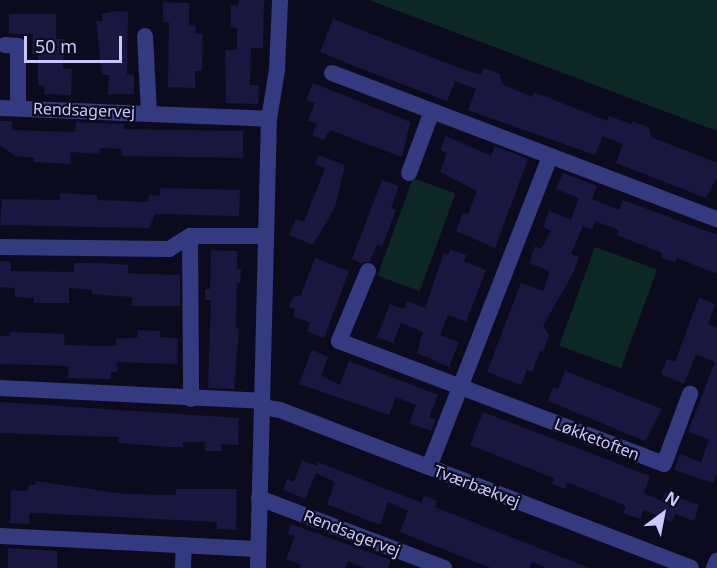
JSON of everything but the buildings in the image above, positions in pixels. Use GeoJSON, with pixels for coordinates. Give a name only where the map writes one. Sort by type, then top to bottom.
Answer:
{"type":"FeatureCollection","features":[{"type":"Feature","properties":{"kind":"street"},"geometry":{"type":"LineString","coordinates":[[258,568],[269,118],[277,70],[280,0]]}},
{"type":"Feature","properties":{"kind":"street","name":"Rendsagervej"},"geometry":{"type":"LineString","coordinates":[[146,36],[149,112]]}},
{"type":"Feature","properties":{"kind":"street","name":"Rendsagervej"},"geometry":{"type":"LineString","coordinates":[[5,45],[18,46],[18,108]]}},
{"type":"Feature","properties":{"kind":"street"},"geometry":{"type":"LineString","coordinates":[[332,74],[717,219]]}},
{"type":"Feature","properties":{"kind":"street","name":"Rendsagervej"},"geometry":{"type":"LineString","coordinates":[[0,108],[269,118]]}},
{"type":"Feature","properties":{"kind":"street"},"geometry":{"type":"LineString","coordinates":[[409,173],[432,111]]}},
{"type":"Feature","properties":{"kind":"street"},"geometry":{"type":"LineString","coordinates":[[429,467],[550,156]]}},
{"type":"Feature","properties":{"kind":"street"},"geometry":{"type":"LineString","coordinates":[[0,247],[169,249],[190,236],[265,236]]}},
{"type":"Feature","properties":{"kind":"street"},"geometry":{"type":"LineString","coordinates":[[190,236],[190,399]]}},
{"type":"Feature","properties":{"kind":"street","name":"Løkketoften"},"geometry":{"type":"LineString","coordinates":[[368,271],[339,341],[664,464],[690,394]]}},
{"type":"Feature","properties":{"kind":"street"},"geometry":{"type":"LineString","coordinates":[[0,388],[262,404]]}},
{"type":"Feature","properties":{"kind":"street","name":"Tværbækvej"},"geometry":{"type":"LineString","coordinates":[[262,404],[691,568]]}},
{"type":"Feature","properties":{"kind":"street","name":"Rendsagervej"},"geometry":{"type":"LineString","coordinates":[[259,498],[444,568]]}},
{"type":"Feature","properties":{"kind":"street"},"geometry":{"type":"LineString","coordinates":[[1,536],[258,549]]}},
{"type":"Feature","properties":{"kind":"street"},"geometry":{"type":"LineString","coordinates":[[183,568],[184,545]]}},
{"type":"Feature","properties":{"kind":"street"},"geometry":{"type":"LineString","coordinates":[[714,568],[717,561]]}},
{"type":"Feature","properties":{"kind":"green space"},"geometry":{"type":"Polygon","coordinates":[[[369,0],[717,0],[717,131],[369,0]]]}},
{"type":"Feature","properties":{"kind":"green space"},"geometry":{"type":"Polygon","coordinates":[[[413,178],[455,193],[420,291],[377,276],[413,178]]]}},
{"type":"Feature","properties":{"kind":"green space"},"geometry":{"type":"Polygon","coordinates":[[[595,247],[657,270],[621,368],[559,346],[595,247]]]}}]}
